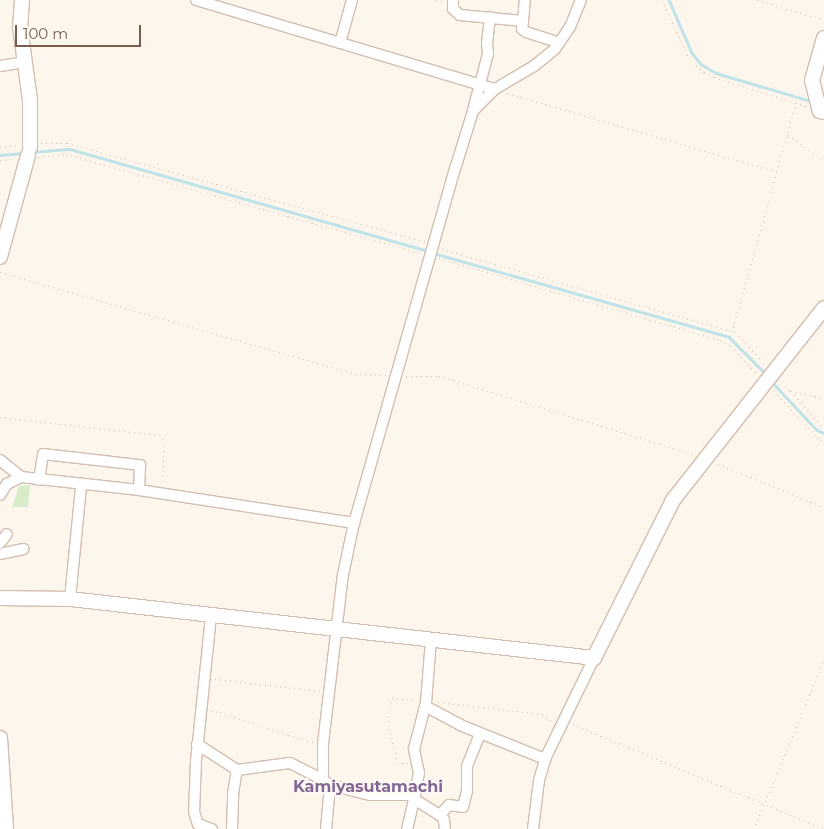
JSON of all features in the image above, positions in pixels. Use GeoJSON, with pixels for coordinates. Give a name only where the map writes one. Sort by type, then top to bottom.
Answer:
{"type":"FeatureCollection","features":[{"type":"Feature","properties":{"kind":"street"},"geometry":{"type":"LineString","coordinates":[[0,257],[29,151],[30,100],[20,27],[22,0]]}},
{"type":"Feature","properties":{"kind":"street"},"geometry":{"type":"LineString","coordinates":[[196,0],[495,89]]}},
{"type":"Feature","properties":{"kind":"street"},"geometry":{"type":"LineString","coordinates":[[340,43],[352,0]]}},
{"type":"Feature","properties":{"kind":"street"},"geometry":{"type":"LineString","coordinates":[[454,0],[453,10],[460,15],[523,21]]}},
{"type":"Feature","properties":{"kind":"street"},"geometry":{"type":"LineString","coordinates":[[525,0],[522,29],[559,43]]}},
{"type":"Feature","properties":{"kind":"street"},"geometry":{"type":"LineString","coordinates":[[473,111],[495,89],[534,66],[555,49],[570,27],[581,0]]}},
{"type":"Feature","properties":{"kind":"street"},"geometry":{"type":"LineString","coordinates":[[326,829],[327,783],[323,744],[343,575],[354,523],[473,111],[488,54],[487,43],[490,17]]}},
{"type":"Feature","properties":{"kind":"street"},"geometry":{"type":"LineString","coordinates":[[823,109],[812,80],[819,73],[824,38]]}},
{"type":"Feature","properties":{"kind":"street"},"geometry":{"type":"LineString","coordinates":[[0,66],[25,62]]}},
{"type":"Feature","properties":{"kind":"street"},"geometry":{"type":"LineString","coordinates":[[533,829],[539,780],[545,759],[672,500],[824,308]]}},
{"type":"Feature","properties":{"kind":"street"},"geometry":{"type":"LineString","coordinates":[[39,480],[43,454],[140,465],[139,490]]}},
{"type":"Feature","properties":{"kind":"street"},"geometry":{"type":"LineString","coordinates":[[0,460],[21,477],[82,486],[139,490],[354,523]]}},
{"type":"Feature","properties":{"kind":"street"},"geometry":{"type":"LineString","coordinates":[[0,494],[7,484],[21,477]]}},
{"type":"Feature","properties":{"kind":"street"},"geometry":{"type":"LineString","coordinates":[[70,598],[82,486]]}},
{"type":"Feature","properties":{"kind":"street"},"geometry":{"type":"LineString","coordinates":[[0,543],[7,534]]}},
{"type":"Feature","properties":{"kind":"street"},"geometry":{"type":"LineString","coordinates":[[0,554],[22,549]]}},
{"type":"Feature","properties":{"kind":"street"},"geometry":{"type":"LineString","coordinates":[[0,598],[70,598],[211,616],[336,628],[594,658]]}},
{"type":"Feature","properties":{"kind":"street"},"geometry":{"type":"LineString","coordinates":[[211,616],[197,744],[194,812],[198,824],[212,829]]}},
{"type":"Feature","properties":{"kind":"street"},"geometry":{"type":"LineString","coordinates":[[407,829],[419,773],[414,760],[414,749],[426,703],[431,640]]}},
{"type":"Feature","properties":{"kind":"street"},"geometry":{"type":"LineString","coordinates":[[426,703],[460,725],[545,759]]}},
{"type":"Feature","properties":{"kind":"street"},"geometry":{"type":"LineString","coordinates":[[440,815],[449,805],[463,808],[467,791],[467,766],[480,733]]}},
{"type":"Feature","properties":{"kind":"street"},"geometry":{"type":"LineString","coordinates":[[0,738],[6,829]]}},
{"type":"Feature","properties":{"kind":"street"},"geometry":{"type":"LineString","coordinates":[[197,744],[237,770],[290,763],[327,783],[370,795],[415,797],[440,815],[444,820],[445,829]]}},
{"type":"Feature","properties":{"kind":"street"},"geometry":{"type":"LineString","coordinates":[[232,829],[233,794],[237,770]]}},
{"type":"Feature","properties":{"kind":"path"},"geometry":{"type":"LineString","coordinates":[[662,0],[689,58],[704,72],[714,77],[796,103],[823,109]]}},
{"type":"Feature","properties":{"kind":"path"},"geometry":{"type":"LineString","coordinates":[[757,0],[824,20]]}},
{"type":"Feature","properties":{"kind":"path"},"geometry":{"type":"LineString","coordinates":[[495,89],[777,172]]}},
{"type":"Feature","properties":{"kind":"path"},"geometry":{"type":"LineString","coordinates":[[732,331],[796,103]]}},
{"type":"Feature","properties":{"kind":"path"},"geometry":{"type":"LineString","coordinates":[[788,135],[824,160]]}},
{"type":"Feature","properties":{"kind":"path"},"geometry":{"type":"LineString","coordinates":[[0,160],[29,151],[67,143],[432,249],[720,340],[731,346],[769,377],[790,390],[824,428]]}},
{"type":"Feature","properties":{"kind":"path"},"geometry":{"type":"LineString","coordinates":[[0,147],[66,154],[432,249],[732,331],[817,437],[824,441]]}},
{"type":"Feature","properties":{"kind":"path"},"geometry":{"type":"LineString","coordinates":[[0,272],[355,374],[439,376],[704,458],[824,507]]}},
{"type":"Feature","properties":{"kind":"path"},"geometry":{"type":"LineString","coordinates":[[790,390],[824,398]]}},
{"type":"Feature","properties":{"kind":"path"},"geometry":{"type":"LineString","coordinates":[[0,417],[159,435],[165,441],[161,494]]}},
{"type":"Feature","properties":{"kind":"path"},"geometry":{"type":"LineString","coordinates":[[754,829],[824,660]]}},
{"type":"Feature","properties":{"kind":"path"},"geometry":{"type":"LineString","coordinates":[[204,678],[328,692]]}},
{"type":"Feature","properties":{"kind":"path"},"geometry":{"type":"LineString","coordinates":[[414,760],[406,764],[398,763],[388,726],[392,698],[542,714],[824,828]]}},
{"type":"Feature","properties":{"kind":"path"},"geometry":{"type":"LineString","coordinates":[[201,711],[220,712],[288,735],[323,744]]}},
{"type":"Feature","properties":{"kind":"green space"},"geometry":{"type":"Polygon","coordinates":[[[30,485],[28,507],[12,507],[19,486],[30,485]]]}},
{"type":"Feature","properties":{"kind":"waterway"},"geometry":{"type":"LineString","coordinates":[[669,0],[692,53],[701,64],[716,73],[811,101]]}},
{"type":"Feature","properties":{"kind":"waterway"},"geometry":{"type":"LineString","coordinates":[[33,152],[70,149],[428,251]]}},
{"type":"Feature","properties":{"kind":"waterway"},"geometry":{"type":"LineString","coordinates":[[0,155],[25,153]]}},
{"type":"Feature","properties":{"kind":"waterway"},"geometry":{"type":"LineString","coordinates":[[433,253],[729,337],[765,373]]}},
{"type":"Feature","properties":{"kind":"waterway"},"geometry":{"type":"LineString","coordinates":[[773,383],[817,430],[824,433]]}},
{"type":"Feature","properties":{"kind":"district","name":"Kamiyasutamachi"},"geometry":{"type":"Point","coordinates":[368,787]}}]}
